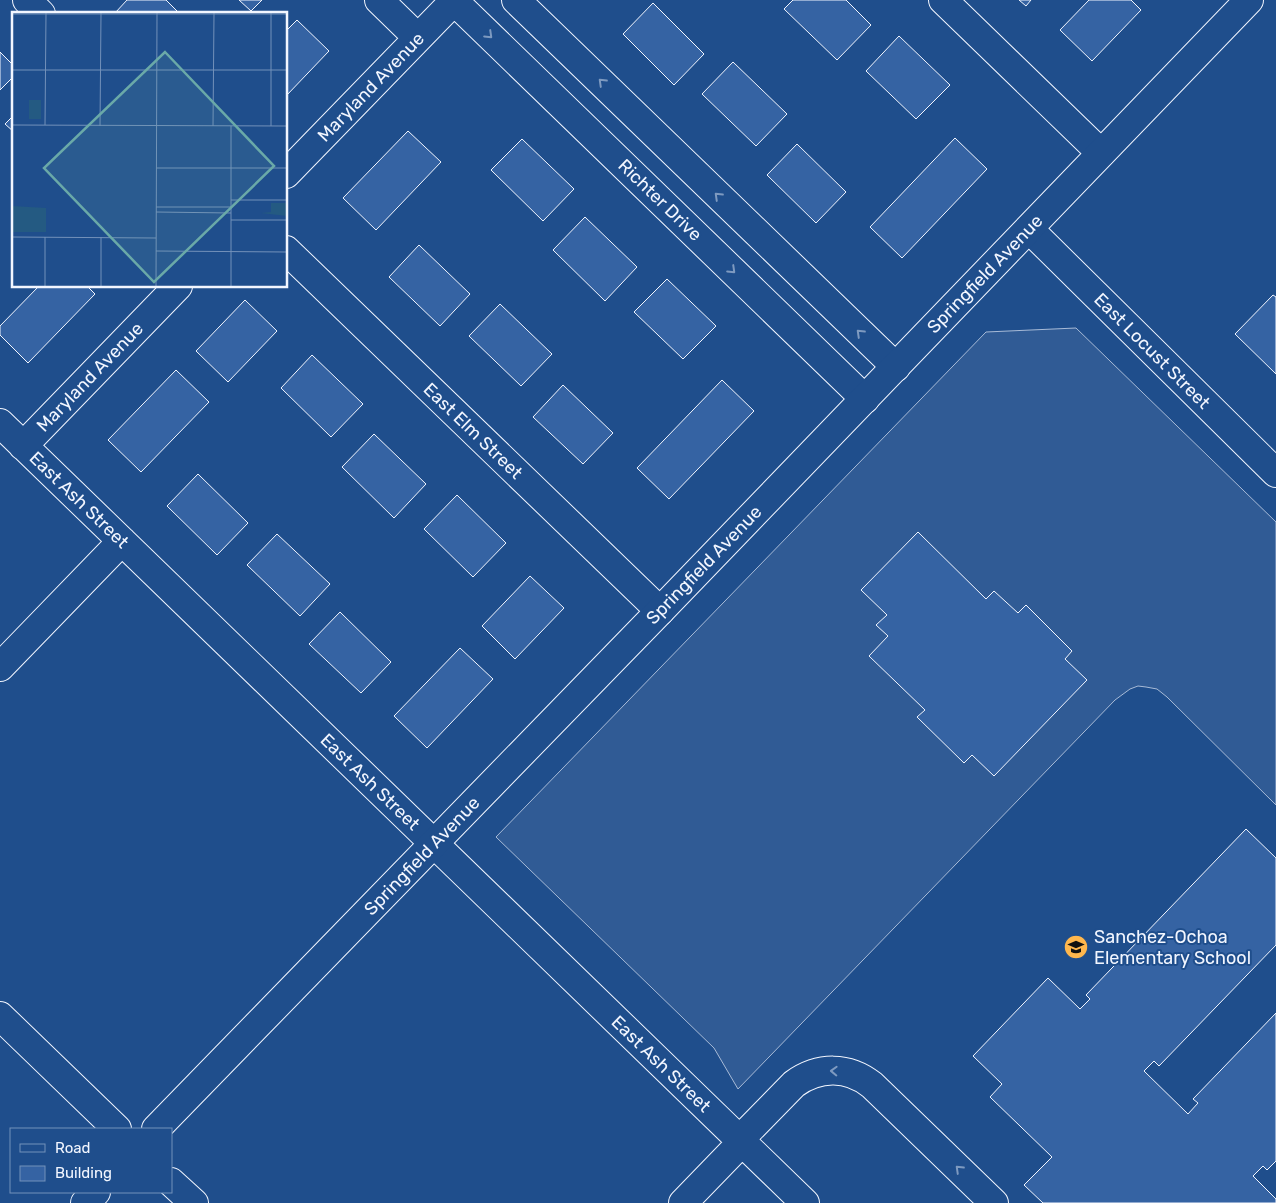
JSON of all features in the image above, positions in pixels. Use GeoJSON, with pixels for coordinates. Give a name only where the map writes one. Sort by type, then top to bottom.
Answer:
{"type":"FeatureCollection","features":[{"type":"Feature","properties":{"kind":"street"},"geometry":{"type":"LineString","coordinates":[[26,0],[39,12]]}},
{"type":"Feature","properties":{"kind":"street"},"geometry":{"type":"LineString","coordinates":[[379,0],[418,38]]}},
{"type":"Feature","properties":{"kind":"street","name":"Maryland Avenue"},"geometry":{"type":"LineString","coordinates":[[288,172],[455,0]]}},
{"type":"Feature","properties":{"kind":"street","name":"Richter Drive"},"geometry":{"type":"LineString","coordinates":[[455,0],[865,399]]}},
{"type":"Feature","properties":{"kind":"street"},"geometry":{"type":"LineString","coordinates":[[516,0],[896,367]]}},
{"type":"Feature","properties":{"kind":"street"},"geometry":{"type":"LineString","coordinates":[[943,0],[1101,153]]}},
{"type":"Feature","properties":{"kind":"street","name":"Springfield Avenue"},"geometry":{"type":"LineString","coordinates":[[157,1128],[660,611],[1249,0]]}},
{"type":"Feature","properties":{"kind":"street"},"geometry":{"type":"LineString","coordinates":[[599,141],[629,109]]}},
{"type":"Feature","properties":{"kind":"street"},"geometry":{"type":"LineString","coordinates":[[710,248],[740,217]]}},
{"type":"Feature","properties":{"kind":"street","name":"East Locust Street"},"geometry":{"type":"LineString","coordinates":[[1029,229],[1276,473]]}},
{"type":"Feature","properties":{"kind":"street","name":"East Elm Street"},"geometry":{"type":"LineString","coordinates":[[288,252],[660,611]]}},
{"type":"Feature","properties":{"kind":"street","name":"Maryland Avenue"},"geometry":{"type":"LineString","coordinates":[[23,446],[176,288]]}},
{"type":"Feature","properties":{"kind":"street","name":"East Ash Street"},"geometry":{"type":"LineString","coordinates":[[0,423],[805,1203]]}},
{"type":"Feature","properties":{"kind":"street"},"geometry":{"type":"LineString","coordinates":[[0,667],[122,541]]}},
{"type":"Feature","properties":{"kind":"street"},"geometry":{"type":"LineString","coordinates":[[0,1016],[116,1128]]}},
{"type":"Feature","properties":{"kind":"street"},"geometry":{"type":"LineString","coordinates":[[682,1203],[742,1142],[748,1131],[794,1084],[802,1078],[826,1070],[846,1072],[860,1077],[872,1085],[994,1203]]}},
{"type":"Feature","properties":{"kind":"street"},"geometry":{"type":"LineString","coordinates":[[172,1183],[194,1203]]}},
{"type":"Feature","properties":{"kind":"street"},"geometry":{"type":"LineString","coordinates":[[85,1203],[95,1193]]}},
{"type":"Feature","properties":{"kind":"shaded area"},"geometry":{"type":"Polygon","coordinates":[[[1076,328],[1276,522],[1276,805],[1157,689],[1138,686],[1130,689],[1115,700],[738,1089],[714,1048],[496,837],[986,332],[1076,328]]]}},
{"type":"Feature","properties":{"kind":"building"},"geometry":{"type":"Polygon","coordinates":[[[127,0],[166,0],[178,12],[116,12],[127,0]]]}},
{"type":"Feature","properties":{"kind":"building"},"geometry":{"type":"Polygon","coordinates":[[[239,0],[262,0],[251,11],[239,0]]]}},
{"type":"Feature","properties":{"kind":"building"},"geometry":{"type":"Polygon","coordinates":[[[793,0],[846,0],[871,25],[837,60],[784,9],[793,0]]]}},
{"type":"Feature","properties":{"kind":"building"},"geometry":{"type":"Polygon","coordinates":[[[1019,0],[1031,0],[1026,6],[1019,0]]]}},
{"type":"Feature","properties":{"kind":"building"},"geometry":{"type":"Polygon","coordinates":[[[1089,0],[1131,0],[1141,10],[1092,61],[1060,30],[1089,0]]]}},
{"type":"Feature","properties":{"kind":"building"},"geometry":{"type":"Polygon","coordinates":[[[653,3],[704,54],[674,85],[623,34],[653,3]]]}},
{"type":"Feature","properties":{"kind":"building"},"geometry":{"type":"Polygon","coordinates":[[[297,20],[329,51],[288,94],[288,29],[297,20]]]}},
{"type":"Feature","properties":{"kind":"building"},"geometry":{"type":"Polygon","coordinates":[[[899,36],[950,85],[916,119],[866,71],[899,36]]]}},
{"type":"Feature","properties":{"kind":"building"},"geometry":{"type":"Polygon","coordinates":[[[0,52],[12,64],[12,78],[0,90],[0,52]]]}},
{"type":"Feature","properties":{"kind":"building"},"geometry":{"type":"Polygon","coordinates":[[[733,62],[787,114],[756,146],[702,94],[733,62]]]}},
{"type":"Feature","properties":{"kind":"building"},"geometry":{"type":"Polygon","coordinates":[[[12,117],[12,130],[5,124],[12,117]]]}},
{"type":"Feature","properties":{"kind":"building"},"geometry":{"type":"Polygon","coordinates":[[[408,131],[441,162],[376,230],[343,198],[408,131]]]}},
{"type":"Feature","properties":{"kind":"building"},"geometry":{"type":"Polygon","coordinates":[[[955,138],[987,169],[902,258],[870,227],[955,138]]]}},
{"type":"Feature","properties":{"kind":"building"},"geometry":{"type":"Polygon","coordinates":[[[522,139],[574,189],[543,221],[491,170],[522,139]]]}},
{"type":"Feature","properties":{"kind":"building"},"geometry":{"type":"Polygon","coordinates":[[[797,144],[846,192],[816,223],[767,175],[797,144]]]}},
{"type":"Feature","properties":{"kind":"building"},"geometry":{"type":"Polygon","coordinates":[[[585,217],[637,267],[605,301],[553,250],[585,217]]]}},
{"type":"Feature","properties":{"kind":"building"},"geometry":{"type":"Polygon","coordinates":[[[419,245],[470,294],[440,326],[389,277],[419,245]]]}},
{"type":"Feature","properties":{"kind":"building"},"geometry":{"type":"Polygon","coordinates":[[[667,279],[716,326],[683,359],[634,312],[667,279]]]}},
{"type":"Feature","properties":{"kind":"building"},"geometry":{"type":"Polygon","coordinates":[[[37,288],[89,288],[95,294],[28,363],[0,335],[0,326],[37,288]]]}},
{"type":"Feature","properties":{"kind":"building"},"geometry":{"type":"Polygon","coordinates":[[[1273,295],[1276,297],[1276,374],[1235,334],[1273,295]]]}},
{"type":"Feature","properties":{"kind":"building"},"geometry":{"type":"Polygon","coordinates":[[[245,300],[277,331],[228,382],[196,351],[245,300]]]}},
{"type":"Feature","properties":{"kind":"building"},"geometry":{"type":"Polygon","coordinates":[[[500,304],[552,354],[521,386],[469,336],[500,304]]]}},
{"type":"Feature","properties":{"kind":"building"},"geometry":{"type":"Polygon","coordinates":[[[312,355],[363,404],[331,437],[281,388],[312,355]]]}},
{"type":"Feature","properties":{"kind":"building"},"geometry":{"type":"Polygon","coordinates":[[[176,370],[209,402],[141,472],[108,440],[176,370]]]}},
{"type":"Feature","properties":{"kind":"building"},"geometry":{"type":"Polygon","coordinates":[[[722,380],[754,411],[669,499],[637,468],[722,380]]]}},
{"type":"Feature","properties":{"kind":"building"},"geometry":{"type":"Polygon","coordinates":[[[563,385],[613,433],[583,464],[533,417],[563,385]]]}},
{"type":"Feature","properties":{"kind":"building"},"geometry":{"type":"Polygon","coordinates":[[[374,434],[426,484],[394,518],[342,467],[374,434]]]}},
{"type":"Feature","properties":{"kind":"building"},"geometry":{"type":"Polygon","coordinates":[[[198,474],[248,523],[217,555],[167,506],[198,474]]]}},
{"type":"Feature","properties":{"kind":"building"},"geometry":{"type":"Polygon","coordinates":[[[457,495],[506,543],[473,577],[424,529],[457,495]]]}},
{"type":"Feature","properties":{"kind":"building"},"geometry":{"type":"Polygon","coordinates":[[[918,532],[986,599],[994,591],[1018,613],[1026,605],[1072,651],[1065,659],[1087,680],[994,776],[972,755],[964,763],[917,717],[925,710],[869,656],[888,636],[876,625],[887,615],[861,590],[918,532]]]}},
{"type":"Feature","properties":{"kind":"building"},"geometry":{"type":"Polygon","coordinates":[[[277,534],[330,584],[300,616],[247,565],[277,534]]]}},
{"type":"Feature","properties":{"kind":"building"},"geometry":{"type":"Polygon","coordinates":[[[530,576],[564,608],[515,659],[482,626],[530,576]]]}},
{"type":"Feature","properties":{"kind":"building"},"geometry":{"type":"Polygon","coordinates":[[[340,612],[391,662],[361,693],[309,644],[340,612]]]}},
{"type":"Feature","properties":{"kind":"building"},"geometry":{"type":"Polygon","coordinates":[[[460,648],[493,679],[427,748],[394,716],[460,648]]]}},
{"type":"Feature","properties":{"kind":"building"},"geometry":{"type":"Polygon","coordinates":[[[1246,829],[1276,858],[1276,945],[1159,1066],[1154,1061],[1144,1071],[1188,1114],[1198,1103],[1193,1099],[1276,1013],[1276,1161],[1267,1170],[1263,1166],[1253,1176],[1276,1199],[1276,1203],[1043,1203],[1024,1185],[1052,1157],[990,1097],[1002,1084],[973,1056],[1048,978],[1080,1009],[1090,999],[1086,995],[1246,829]]]}},
{"type":"Feature","properties":{"kind":"place","name":"Sanchez-Ochoa Elementary School"},"geometry":{"type":"Point","coordinates":[1076,947]}}]}
